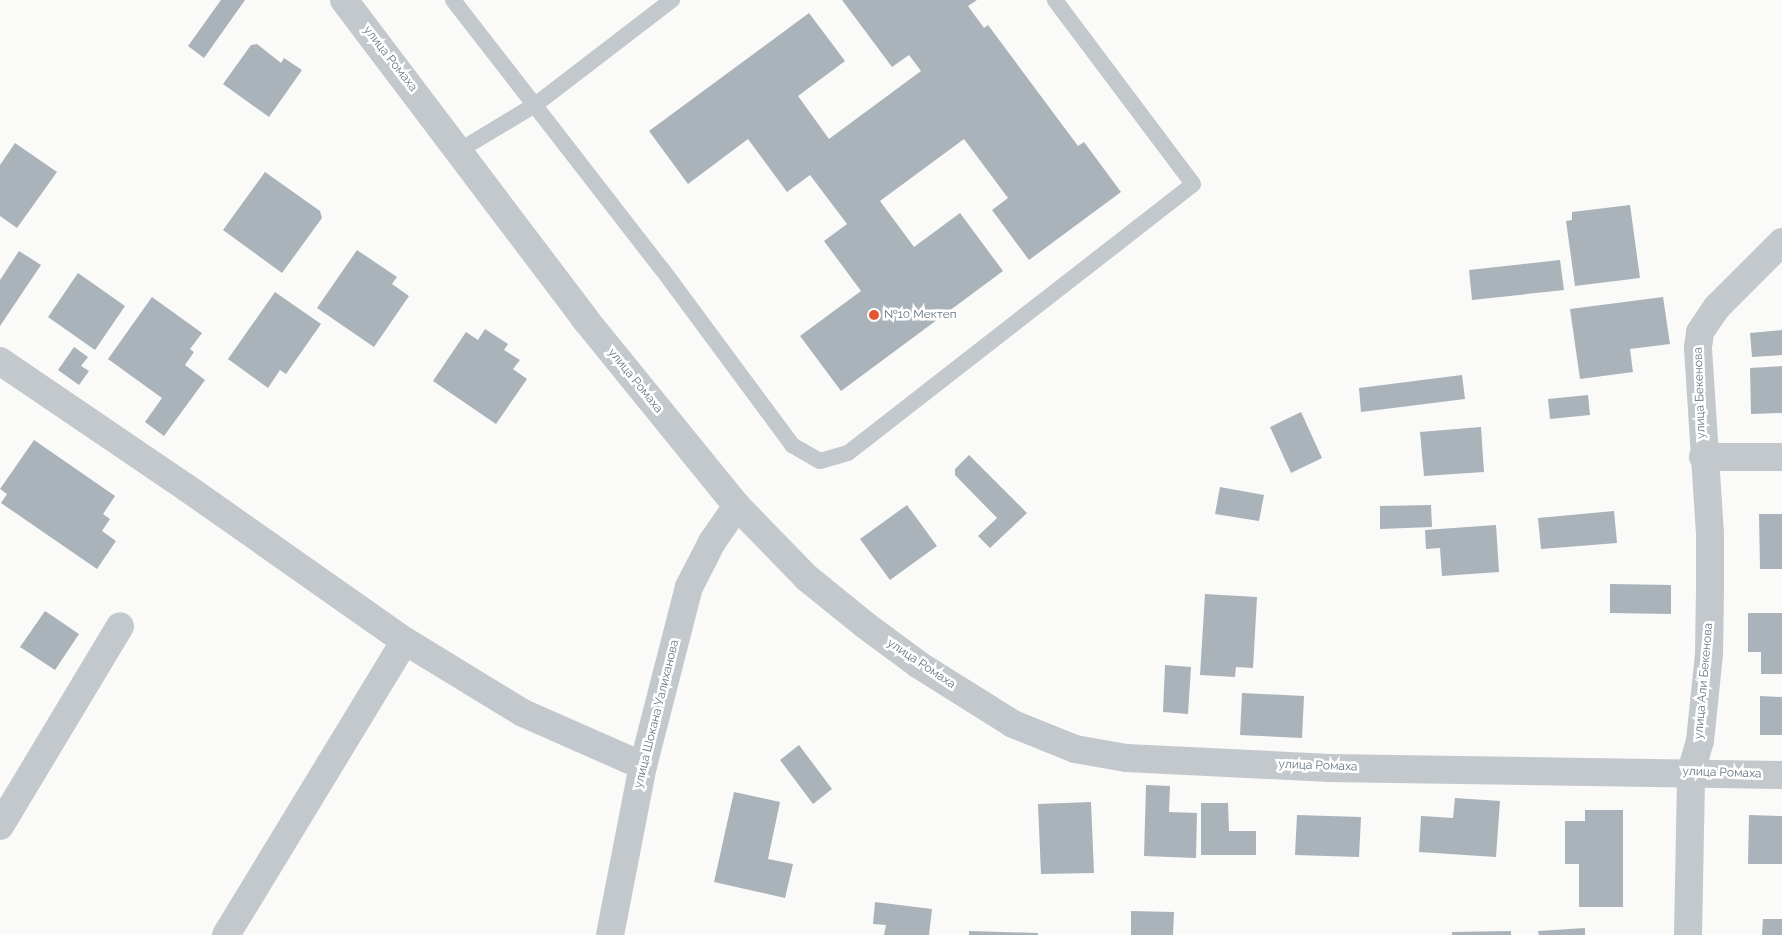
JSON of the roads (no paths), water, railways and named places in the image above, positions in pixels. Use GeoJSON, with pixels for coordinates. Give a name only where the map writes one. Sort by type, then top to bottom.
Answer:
{"type":"FeatureCollection","features":[{"type":"Feature","properties":{"kind":"street","name":"улица Ромаха"},"geometry":{"type":"LineString","coordinates":[[344,0],[460,150],[585,319],[737,506],[807,578],[919,665],[1013,724],[1075,749],[1126,758],[1329,768],[1691,772],[1782,775]]}},
{"type":"Feature","properties":{"kind":"street","name":"улица Бекенова"},"geometry":{"type":"LineString","coordinates":[[1703,457],[1698,347],[1700,332],[1717,307],[1782,242]]}},
{"type":"Feature","properties":{"kind":"street"},"geometry":{"type":"LineString","coordinates":[[0,361],[187,488],[404,641],[523,713],[643,766]]}},
{"type":"Feature","properties":{"kind":"street"},"geometry":{"type":"LineString","coordinates":[[1703,457],[1782,457]]}},
{"type":"Feature","properties":{"kind":"street","name":"улица Али Бекенова"},"geometry":{"type":"LineString","coordinates":[[1688,935],[1691,772],[1700,741],[1709,654],[1710,534],[1703,457]]}},
{"type":"Feature","properties":{"kind":"street","name":"улица Шокана Уалиханова"},"geometry":{"type":"LineString","coordinates":[[610,935],[643,766],[689,587],[712,542],[737,506]]}},
{"type":"Feature","properties":{"kind":"street"},"geometry":{"type":"LineString","coordinates":[[0,826],[120,626]]}},
{"type":"Feature","properties":{"kind":"street"},"geometry":{"type":"LineString","coordinates":[[226,935],[404,641]]}},
{"type":"Feature","properties":{"kind":"lane"},"geometry":{"type":"LineString","coordinates":[[453,0],[535,105],[792,445],[820,461],[848,453],[1193,184],[1055,0]]}},
{"type":"Feature","properties":{"kind":"lane"},"geometry":{"type":"LineString","coordinates":[[460,150],[535,105],[672,0]]}},
{"type":"Feature","properties":{"kind":"place","name":"№10 Мектеп"},"geometry":{"type":"Point","coordinates":[874,315]}}]}
